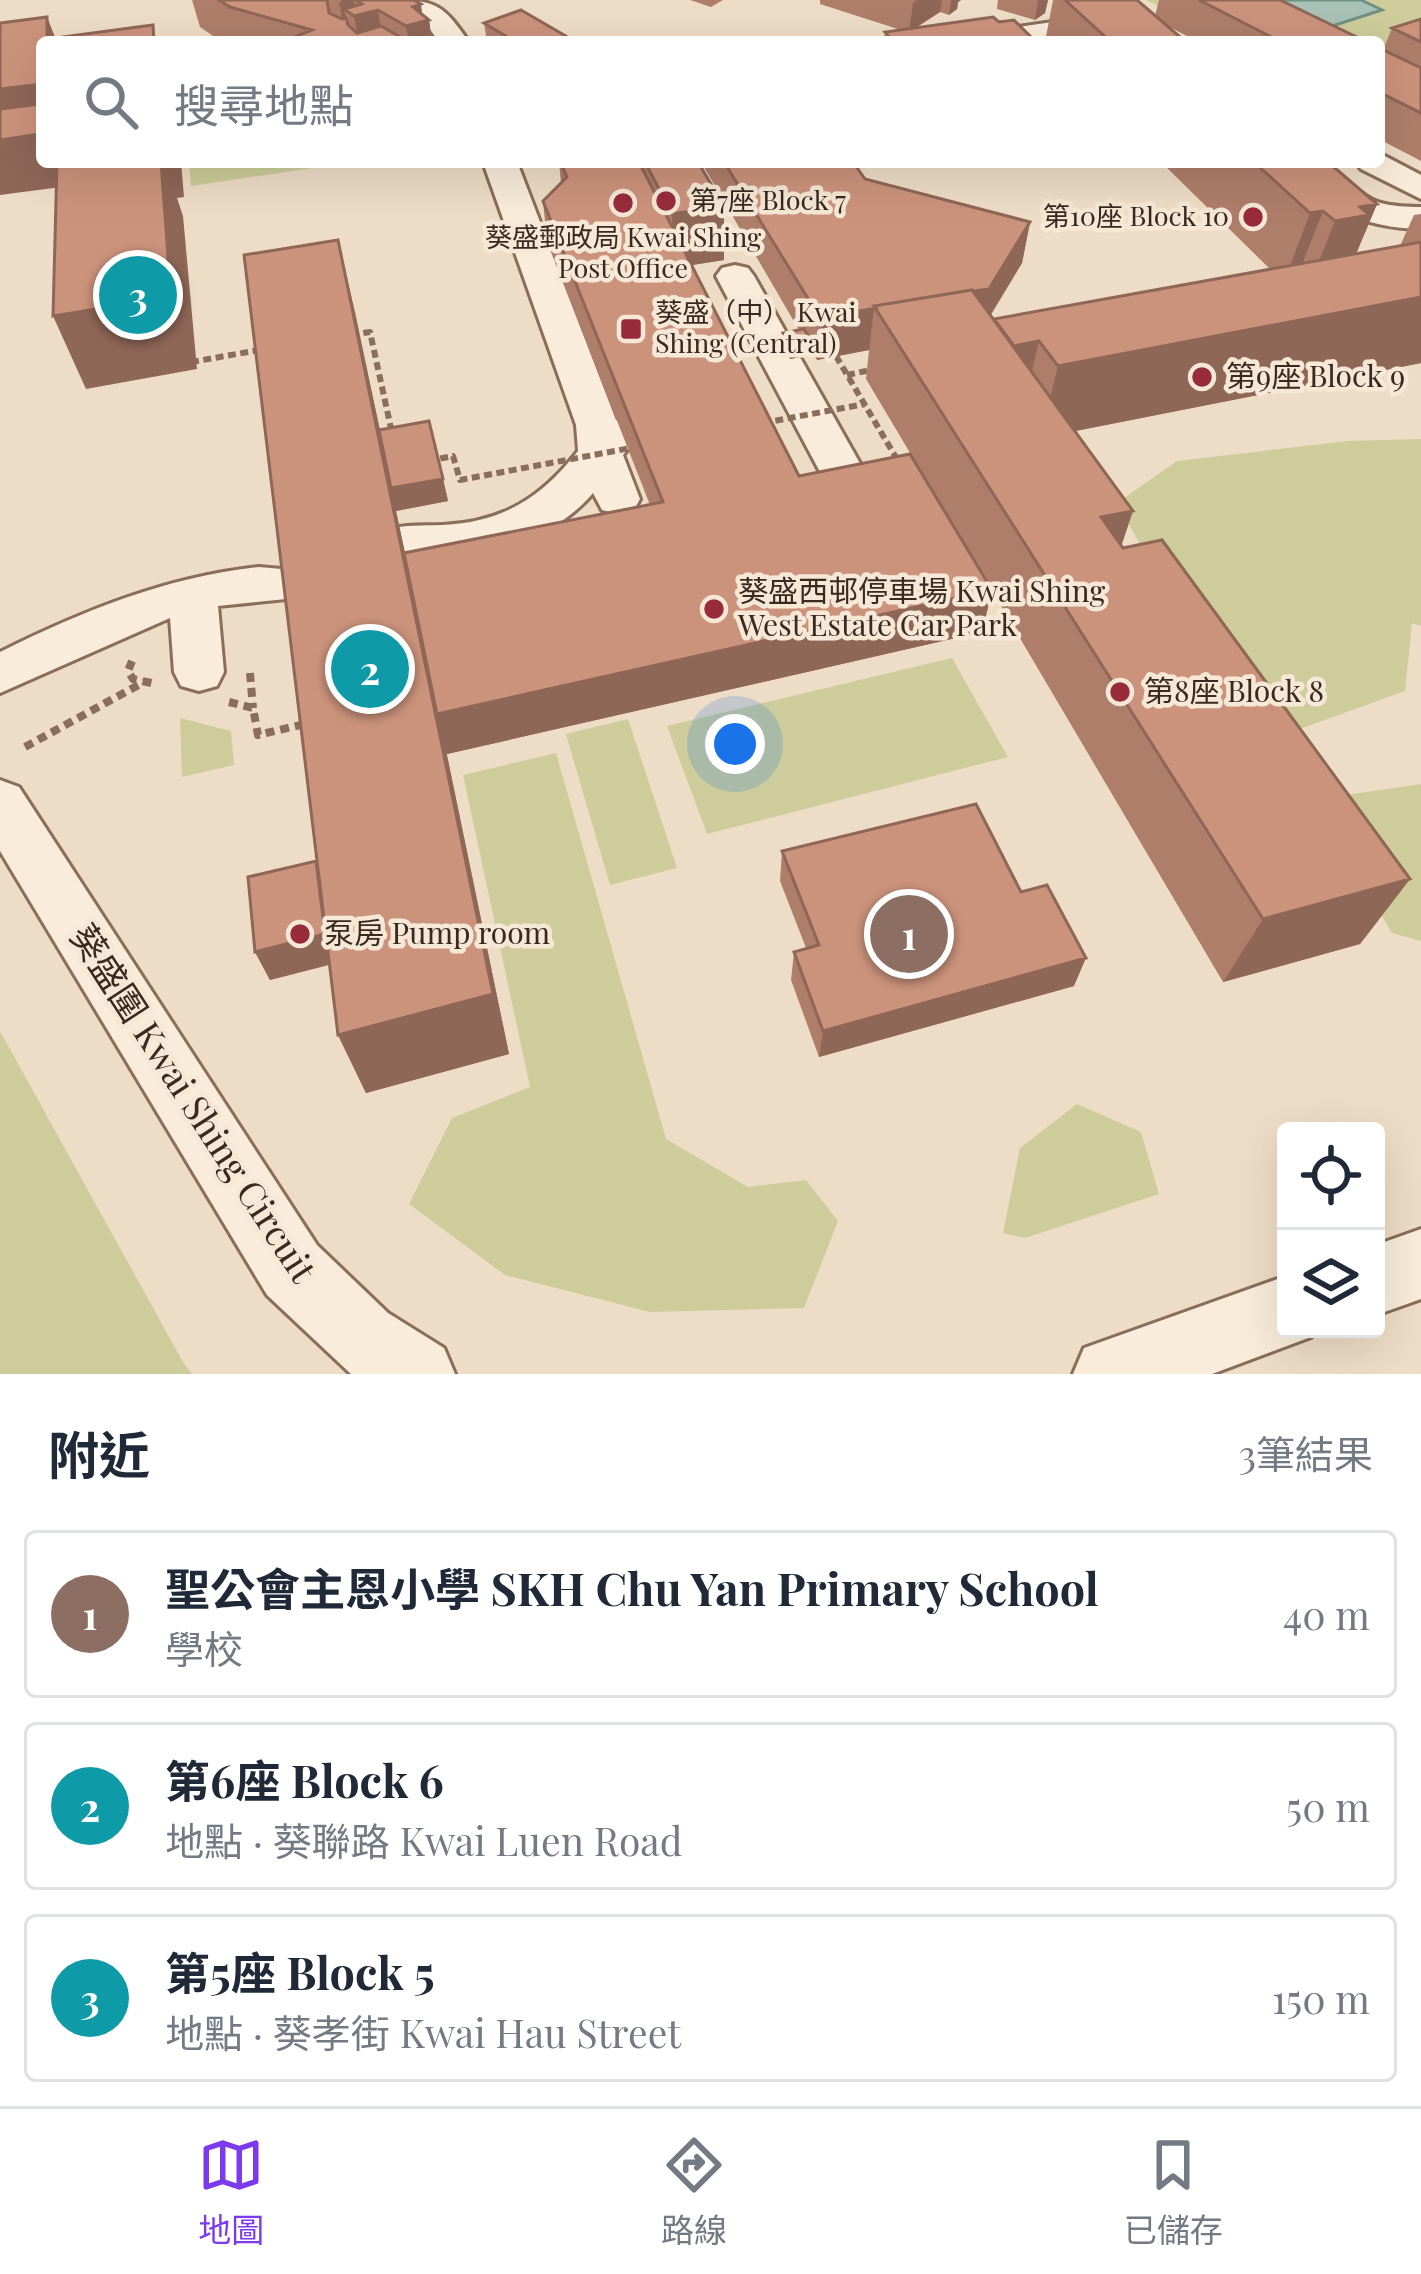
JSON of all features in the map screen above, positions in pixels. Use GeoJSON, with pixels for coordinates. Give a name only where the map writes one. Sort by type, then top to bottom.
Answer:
{"type":"FeatureCollection","features":[{"type":"Feature","properties":{"kind":"street"},"geometry":{"type":"LineString","coordinates":[[405,0],[434,15],[450,36]]}},
{"type":"Feature","properties":{"kind":"street"},"geometry":{"type":"LineString","coordinates":[[1023,36],[1129,28],[1052,0]]}},
{"type":"Feature","properties":{"kind":"street"},"geometry":{"type":"LineString","coordinates":[[503,168],[538,228],[597,425],[623,442]]}},
{"type":"Feature","properties":{"kind":"street"},"geometry":{"type":"LineString","coordinates":[[1307,168],[1355,210],[1384,220],[1421,218]]}},
{"type":"Feature","properties":{"kind":"street"},"geometry":{"type":"LineString","coordinates":[[1384,168],[1421,189]]}},
{"type":"Feature","properties":{"kind":"street"},"geometry":{"type":"LineString","coordinates":[[735,276],[847,480]]}},
{"type":"Feature","properties":{"kind":"street"},"geometry":{"type":"LineString","coordinates":[[418,549],[629,505],[623,442]]}},
{"type":"Feature","properties":{"kind":"street"},"geometry":{"type":"LineString","coordinates":[[523,524],[568,493],[623,442]]}},
{"type":"Feature","properties":{"kind":"street"},"geometry":{"type":"LineString","coordinates":[[0,674],[113,619],[193,594],[284,576]]}},
{"type":"Feature","properties":{"kind":"street"},"geometry":{"type":"LineString","coordinates":[[193,594],[199,672]]}},
{"type":"Feature","properties":{"kind":"street","name":"葵盛圍 Kwai Shing Circuit"},"geometry":{"type":"LineString","coordinates":[[13,775],[292,1270],[362,1339],[418,1374]]}},
{"type":"Feature","properties":{"kind":"street"},"geometry":{"type":"LineString","coordinates":[[1385,1277],[1421,1264]]}},
{"type":"Feature","properties":{"kind":"street"},"geometry":{"type":"LineString","coordinates":[[1110,1374],[1277,1315]]}},
{"type":"Feature","properties":{"kind":"path"},"geometry":{"type":"LineString","coordinates":[[348,335],[370,332],[394,444]]}},
{"type":"Feature","properties":{"kind":"path"},"geometry":{"type":"LineString","coordinates":[[178,364],[284,346]]}},
{"type":"Feature","properties":{"kind":"path"},"geometry":{"type":"LineString","coordinates":[[836,356],[865,404],[847,480]]}},
{"type":"Feature","properties":{"kind":"path"},"geometry":{"type":"LineString","coordinates":[[847,375],[887,367]]}},
{"type":"Feature","properties":{"kind":"path"},"geometry":{"type":"LineString","coordinates":[[755,424],[865,404]]}},
{"type":"Feature","properties":{"kind":"path"},"geometry":{"type":"LineString","coordinates":[[413,464],[453,456],[460,480],[623,442]]}},
{"type":"Feature","properties":{"kind":"path"},"geometry":{"type":"LineString","coordinates":[[13,775],[145,681]]}},
{"type":"Feature","properties":{"kind":"shaded area"},"geometry":{"type":"Polygon","coordinates":[[[1146,0],[1421,0],[1421,80],[1385,61],[1385,36],[1266,36],[1173,13],[1146,0]]]}},
{"type":"Feature","properties":{"kind":"shaded area"},"geometry":{"type":"Polygon","coordinates":[[[1263,0],[1361,0],[1382,10],[1323,29],[1263,0]]]}},
{"type":"Feature","properties":{"kind":"shaded area"},"geometry":{"type":"Polygon","coordinates":[[[190,168],[312,168],[191,186],[190,168]]]}},
{"type":"Feature","properties":{"kind":"shaded area"},"geometry":{"type":"Polygon","coordinates":[[[1421,439],[1421,626],[1412,623],[1405,691],[1297,730],[1175,607],[1117,503],[1177,461],[1348,441],[1421,439]]]}},
{"type":"Feature","properties":{"kind":"shaded area"},"geometry":{"type":"Polygon","coordinates":[[[952,658],[1008,757],[707,834],[667,726],[952,658]]]}},
{"type":"Feature","properties":{"kind":"shaded area"},"geometry":{"type":"Polygon","coordinates":[[[180,718],[231,731],[234,765],[182,777],[180,718]]]}},
{"type":"Feature","properties":{"kind":"shaded area"},"geometry":{"type":"Polygon","coordinates":[[[628,719],[677,868],[610,885],[566,734],[628,719]]]}},
{"type":"Feature","properties":{"kind":"shaded area"},"geometry":{"type":"Polygon","coordinates":[[[556,753],[666,1139],[748,1187],[806,1180],[838,1221],[804,1308],[650,1312],[505,1275],[409,1204],[452,1118],[530,1087],[463,775],[556,753]]]}},
{"type":"Feature","properties":{"kind":"shaded area"},"geometry":{"type":"Polygon","coordinates":[[[1421,784],[1421,941],[1392,933],[1312,800],[1421,784]]]}},
{"type":"Feature","properties":{"kind":"shaded area"},"geometry":{"type":"Polygon","coordinates":[[[0,1031],[183,1362],[192,1374],[0,1374],[0,1031]]]}},
{"type":"Feature","properties":{"kind":"shaded area"},"geometry":{"type":"Polygon","coordinates":[[[1077,1104],[1141,1132],[1159,1194],[1025,1238],[1003,1233],[1020,1148],[1077,1104]]]}},
{"type":"Feature","properties":{"kind":"building"},"geometry":{"type":"Polygon","coordinates":[[[219,0],[327,0],[329,13],[346,18],[357,33],[381,26],[398,36],[297,36],[312,30],[219,0]]]}},
{"type":"Feature","properties":{"kind":"building"},"geometry":{"type":"Polygon","coordinates":[[[356,0],[414,0],[421,4],[413,7],[429,20],[406,26],[378,10],[354,16],[344,9],[362,4],[356,0]]]}},
{"type":"Feature","properties":{"kind":"building"},"geometry":{"type":"Polygon","coordinates":[[[1065,0],[1137,0],[1179,36],[1104,36],[1065,0]]]}},
{"type":"Feature","properties":{"kind":"building"},"geometry":{"type":"Polygon","coordinates":[[[1199,0],[1280,0],[1355,36],[1269,36],[1199,0]]]}},
{"type":"Feature","properties":{"kind":"building"},"geometry":{"type":"Polygon","coordinates":[[[521,10],[566,36],[506,36],[484,23],[521,10]]]}},
{"type":"Feature","properties":{"kind":"building"},"geometry":{"type":"Polygon","coordinates":[[[47,17],[47,36],[36,36],[36,85],[0,89],[0,23],[47,17]]]}},
{"type":"Feature","properties":{"kind":"building"},"geometry":{"type":"Polygon","coordinates":[[[993,17],[999,22],[1014,20],[1030,36],[888,36],[885,32],[993,17]]]}},
{"type":"Feature","properties":{"kind":"building"},"geometry":{"type":"Polygon","coordinates":[[[1421,19],[1421,42],[1392,28],[1421,19]]]}},
{"type":"Feature","properties":{"kind":"building"},"geometry":{"type":"Polygon","coordinates":[[[153,25],[154,36],[70,36],[153,25]]]}},
{"type":"Feature","properties":{"kind":"building"},"geometry":{"type":"Polygon","coordinates":[[[1385,51],[1421,68],[1421,113],[1385,95],[1385,51]]]}},
{"type":"Feature","properties":{"kind":"building"},"geometry":{"type":"Polygon","coordinates":[[[36,104],[36,135],[0,140],[0,109],[36,104]]]}},
{"type":"Feature","properties":{"kind":"building"},"geometry":{"type":"Polygon","coordinates":[[[57,168],[161,168],[171,297],[53,316],[57,168]]]}},
{"type":"Feature","properties":{"kind":"building"},"geometry":{"type":"Polygon","coordinates":[[[563,168],[642,168],[799,476],[910,454],[992,590],[437,714],[404,553],[663,502],[543,201],[567,177],[563,168]]]}},
{"type":"Feature","properties":{"kind":"building"},"geometry":{"type":"Polygon","coordinates":[[[648,168],[702,168],[724,206],[672,214],[648,168]]]}},
{"type":"Feature","properties":{"kind":"building"},"geometry":{"type":"Polygon","coordinates":[[[728,168],[857,168],[865,179],[1030,222],[989,289],[820,318],[728,168]]]}},
{"type":"Feature","properties":{"kind":"building"},"geometry":{"type":"Polygon","coordinates":[[[1261,168],[1335,168],[1377,204],[1360,207],[1369,215],[1335,221],[1323,211],[1310,213],[1261,168]]]}},
{"type":"Feature","properties":{"kind":"building"},"geometry":{"type":"Polygon","coordinates":[[[338,240],[493,994],[338,1035],[244,255],[338,240]]]}},
{"type":"Feature","properties":{"kind":"building"},"geometry":{"type":"Polygon","coordinates":[[[1421,242],[1421,297],[1058,366],[1039,341],[1014,346],[994,319],[1421,242]]]}},
{"type":"Feature","properties":{"kind":"building"},"geometry":{"type":"Polygon","coordinates":[[[972,290],[1133,511],[1101,517],[1123,548],[1162,540],[1410,879],[1263,919],[874,306],[972,290]]]}},
{"type":"Feature","properties":{"kind":"building"},"geometry":{"type":"Polygon","coordinates":[[[804,329],[812,343],[791,347],[783,333],[804,329]]]}},
{"type":"Feature","properties":{"kind":"building"},"geometry":{"type":"Polygon","coordinates":[[[429,421],[443,479],[391,488],[379,430],[429,421]]]}},
{"type":"Feature","properties":{"kind":"building"},"geometry":{"type":"Polygon","coordinates":[[[976,804],[1021,892],[1047,885],[1086,958],[823,1031],[794,952],[819,945],[782,851],[976,804]]]}},
{"type":"Feature","properties":{"kind":"building"},"geometry":{"type":"Polygon","coordinates":[[[316,861],[325,934],[255,952],[248,877],[316,861]]]}},
{"type":"Feature","properties":{"kind":"place","name":"第7座 Block 7"},"geometry":{"type":"Point","coordinates":[666,201]}},
{"type":"Feature","properties":{"kind":"place","name":"葵盛郵政局 Kwai Shing Post Office"},"geometry":{"type":"Point","coordinates":[623,203]}},
{"type":"Feature","properties":{"kind":"place","name":"第10座 Block 10"},"geometry":{"type":"Point","coordinates":[1253,217]}},
{"type":"Feature","properties":{"kind":"place","name":"第5座 Block 5"},"geometry":{"type":"Point","coordinates":[138,295]}},
{"type":"Feature","properties":{"kind":"place","name":"葵盛（中） Kwai Shing (Central)"},"geometry":{"type":"Point","coordinates":[631,329]}},
{"type":"Feature","properties":{"kind":"place","name":"第9座 Block 9"},"geometry":{"type":"Point","coordinates":[1202,377]}},
{"type":"Feature","properties":{"kind":"place","name":"葵盛西邨停車場 Kwai Shing West Estate Car Park"},"geometry":{"type":"Point","coordinates":[714,609]}},
{"type":"Feature","properties":{"kind":"place","name":"第6座 Block 6"},"geometry":{"type":"Point","coordinates":[370,669]}},
{"type":"Feature","properties":{"kind":"place","name":"第8座 Block 8"},"geometry":{"type":"Point","coordinates":[1120,692]}},
{"type":"Feature","properties":{"kind":"place","name":"泵房 Pump room"},"geometry":{"type":"Point","coordinates":[300,934]}},
{"type":"Feature","properties":{"kind":"place","name":"聖公會主恩小學 SKH Chu Yan Primary School"},"geometry":{"type":"Point","coordinates":[909,934]}}]}
